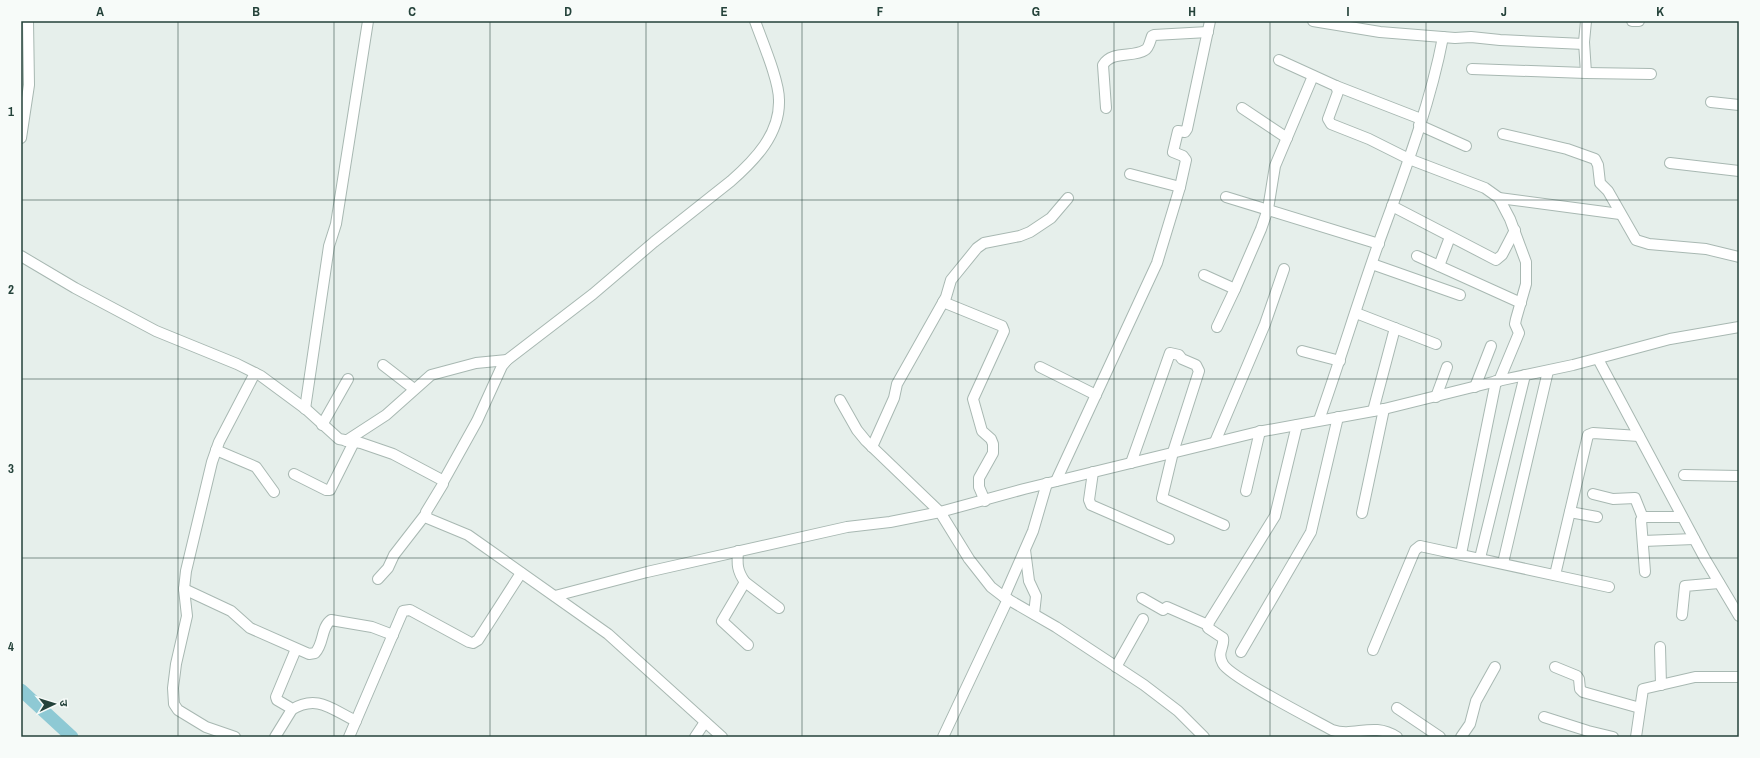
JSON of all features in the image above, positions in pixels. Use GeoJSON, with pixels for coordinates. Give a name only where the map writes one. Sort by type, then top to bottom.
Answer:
{"type":"FeatureCollection","features":[{"type":"Feature","properties":{"kind":"street"},"geometry":{"type":"LineString","coordinates":[[21,138],[29,85],[28,21]]}},
{"type":"Feature","properties":{"kind":"street"},"geometry":{"type":"LineString","coordinates":[[378,579],[388,568],[394,555],[425,515],[469,437],[502,366],[507,360],[594,294],[742,171],[767,143],[778,111],[779,99],[777,87],[755,21]]}},
{"type":"Feature","properties":{"kind":"street"},"geometry":{"type":"LineString","coordinates":[[943,737],[1006,598],[1052,482],[1096,395],[1157,263],[1180,187],[1185,158],[1175,154],[1173,150],[1178,131],[1185,132],[1187,129],[1210,21]]}},
{"type":"Feature","properties":{"kind":"street"},"geometry":{"type":"LineString","coordinates":[[1313,21],[1443,37],[1471,37],[1500,40],[1584,44]]}},
{"type":"Feature","properties":{"kind":"street"},"geometry":{"type":"LineString","coordinates":[[1586,21],[1584,44],[1586,73]]}},
{"type":"Feature","properties":{"kind":"street"},"geometry":{"type":"LineString","coordinates":[[1632,21],[1640,21]]}},
{"type":"Feature","properties":{"kind":"street"},"geometry":{"type":"LineString","coordinates":[[305,409],[329,246],[336,224],[367,24]]}},
{"type":"Feature","properties":{"kind":"street"},"geometry":{"type":"LineString","coordinates":[[1106,108],[1103,65],[1106,61],[1112,57],[1144,51],[1154,35],[1208,32]]}},
{"type":"Feature","properties":{"kind":"street"},"geometry":{"type":"LineString","coordinates":[[1320,420],[1378,244],[1409,159],[1438,63],[1443,37]]}},
{"type":"Feature","properties":{"kind":"street"},"geometry":{"type":"LineString","coordinates":[[1279,60],[1420,122],[1466,146]]}},
{"type":"Feature","properties":{"kind":"street"},"geometry":{"type":"LineString","coordinates":[[1472,69],[1651,74]]}},
{"type":"Feature","properties":{"kind":"street"},"geometry":{"type":"LineString","coordinates":[[1216,327],[1235,289],[1268,209],[1272,177],[1313,76]]}},
{"type":"Feature","properties":{"kind":"street"},"geometry":{"type":"LineString","coordinates":[[1336,86],[1338,92],[1328,119],[1331,124],[1369,139],[1409,159],[1485,188],[1499,198],[1515,230],[1526,262],[1526,284],[1515,324],[1519,333],[1498,381],[1461,554]]}},
{"type":"Feature","properties":{"kind":"street"},"geometry":{"type":"LineString","coordinates":[[1711,102],[1739,105]]}},
{"type":"Feature","properties":{"kind":"street"},"geometry":{"type":"LineString","coordinates":[[1242,108],[1287,138]]}},
{"type":"Feature","properties":{"kind":"street"},"geometry":{"type":"LineString","coordinates":[[1503,134],[1567,149],[1595,159],[1598,165],[1600,183],[1608,191],[1636,240],[1641,242],[1706,249],[1739,256]]}},
{"type":"Feature","properties":{"kind":"street"},"geometry":{"type":"LineString","coordinates":[[1670,163],[1739,171]]}},
{"type":"Feature","properties":{"kind":"street"},"geometry":{"type":"LineString","coordinates":[[1130,174],[1180,187]]}},
{"type":"Feature","properties":{"kind":"street"},"geometry":{"type":"LineString","coordinates":[[1226,197],[1378,244]]}},
{"type":"Feature","properties":{"kind":"street"},"geometry":{"type":"LineString","coordinates":[[872,447],[894,398],[897,384],[943,302],[952,280],[980,244],[1030,232],[1051,218],[1068,198]]}},
{"type":"Feature","properties":{"kind":"street"},"geometry":{"type":"LineString","coordinates":[[1499,198],[1620,214]]}},
{"type":"Feature","properties":{"kind":"street"},"geometry":{"type":"LineString","coordinates":[[1392,206],[1496,260],[1502,255],[1515,230]]}},
{"type":"Feature","properties":{"kind":"street"},"geometry":{"type":"LineString","coordinates":[[1439,266],[1450,237]]}},
{"type":"Feature","properties":{"kind":"street"},"geometry":{"type":"LineString","coordinates":[[21,256],[75,288],[168,336],[255,373],[305,409],[339,439],[393,454],[443,482]]}},
{"type":"Feature","properties":{"kind":"street"},"geometry":{"type":"LineString","coordinates":[[1417,256],[1521,302]]}},
{"type":"Feature","properties":{"kind":"street"},"geometry":{"type":"LineString","coordinates":[[1372,264],[1460,294]]}},
{"type":"Feature","properties":{"kind":"street"},"geometry":{"type":"LineString","coordinates":[[1215,442],[1266,324],[1284,269]]}},
{"type":"Feature","properties":{"kind":"street"},"geometry":{"type":"LineString","coordinates":[[1204,275],[1235,289]]}},
{"type":"Feature","properties":{"kind":"street"},"geometry":{"type":"LineString","coordinates":[[943,302],[1002,326],[1004,331],[973,399],[982,431],[991,438],[994,444],[993,453],[979,478],[979,487],[985,501]]}},
{"type":"Feature","properties":{"kind":"street"},"geometry":{"type":"LineString","coordinates":[[1356,313],[1436,344]]}},
{"type":"Feature","properties":{"kind":"street"},"geometry":{"type":"LineString","coordinates":[[555,596],[647,572],[847,527],[890,522],[940,512],[1052,482],[1260,431],[1384,409],[1498,381],[1598,359],[1670,339],[1739,326]]}},
{"type":"Feature","properties":{"kind":"street"},"geometry":{"type":"LineString","coordinates":[[1373,411],[1395,328]]}},
{"type":"Feature","properties":{"kind":"street"},"geometry":{"type":"LineString","coordinates":[[1475,387],[1491,346]]}},
{"type":"Feature","properties":{"kind":"street"},"geometry":{"type":"LineString","coordinates":[[1302,351],[1340,361]]}},
{"type":"Feature","properties":{"kind":"street"},"geometry":{"type":"LineString","coordinates":[[1131,463],[1172,352],[1180,355],[1182,359],[1196,365],[1198,371],[1173,452],[1162,498],[1224,526]]}},
{"type":"Feature","properties":{"kind":"street"},"geometry":{"type":"LineString","coordinates":[[1598,359],[1694,539],[1739,616]]}},
{"type":"Feature","properties":{"kind":"street"},"geometry":{"type":"LineString","coordinates":[[294,474],[326,490],[330,490],[350,441],[386,415],[427,378],[436,373],[476,363],[507,360]]}},
{"type":"Feature","properties":{"kind":"street"},"geometry":{"type":"LineString","coordinates":[[383,365],[414,389]]}},
{"type":"Feature","properties":{"kind":"street"},"geometry":{"type":"LineString","coordinates":[[1436,397],[1447,367]]}},
{"type":"Feature","properties":{"kind":"street"},"geometry":{"type":"LineString","coordinates":[[1040,368],[1096,395]]}},
{"type":"Feature","properties":{"kind":"street"},"geometry":{"type":"LineString","coordinates":[[1503,563],[1548,371]]}},
{"type":"Feature","properties":{"kind":"street"},"geometry":{"type":"LineString","coordinates":[[235,737],[208,733],[178,710],[173,701],[176,664],[187,616],[184,589],[190,551],[216,450],[227,424],[255,373]]}},
{"type":"Feature","properties":{"kind":"street"},"geometry":{"type":"LineString","coordinates":[[1480,558],[1525,375]]}},
{"type":"Feature","properties":{"kind":"street"},"geometry":{"type":"LineString","coordinates":[[322,425],[348,379]]}},
{"type":"Feature","properties":{"kind":"street"},"geometry":{"type":"LineString","coordinates":[[840,400],[857,430],[872,447],[940,512],[982,577],[991,587],[1006,598],[1056,627],[1144,685],[1178,711],[1204,737]]}},
{"type":"Feature","properties":{"kind":"street"},"geometry":{"type":"LineString","coordinates":[[1362,513],[1384,409]]}},
{"type":"Feature","properties":{"kind":"street"},"geometry":{"type":"LineString","coordinates":[[1241,652],[1311,532],[1338,417]]}},
{"type":"Feature","properties":{"kind":"street"},"geometry":{"type":"LineString","coordinates":[[1208,625],[1275,516],[1297,424]]}},
{"type":"Feature","properties":{"kind":"street"},"geometry":{"type":"LineString","coordinates":[[1246,492],[1260,431]]}},
{"type":"Feature","properties":{"kind":"street"},"geometry":{"type":"LineString","coordinates":[[1555,575],[1590,433],[1639,436]]}},
{"type":"Feature","properties":{"kind":"street"},"geometry":{"type":"LineString","coordinates":[[216,450],[256,467],[274,492]]}},
{"type":"Feature","properties":{"kind":"street"},"geometry":{"type":"LineString","coordinates":[[1093,472],[1089,500],[1091,505],[1169,540]]}},
{"type":"Feature","properties":{"kind":"street"},"geometry":{"type":"LineString","coordinates":[[1684,475],[1739,476]]}},
{"type":"Feature","properties":{"kind":"street"},"geometry":{"type":"LineString","coordinates":[[1593,494],[1614,499],[1634,498],[1643,518],[1641,520],[1645,572]]}},
{"type":"Feature","properties":{"kind":"street"},"geometry":{"type":"LineString","coordinates":[[1570,512],[1597,517]]}},
{"type":"Feature","properties":{"kind":"street"},"geometry":{"type":"LineString","coordinates":[[425,515],[427,518],[468,535],[521,574],[608,634],[722,737]]}},
{"type":"Feature","properties":{"kind":"street"},"geometry":{"type":"LineString","coordinates":[[1643,518],[1682,517]]}},
{"type":"Feature","properties":{"kind":"street"},"geometry":{"type":"LineString","coordinates":[[1643,541],[1694,539]]}},
{"type":"Feature","properties":{"kind":"street"},"geometry":{"type":"LineString","coordinates":[[1373,650],[1417,547],[1422,546],[1609,586]]}},
{"type":"Feature","properties":{"kind":"street"},"geometry":{"type":"LineString","coordinates":[[1025,550],[1029,581],[1036,596],[1034,614]]}},
{"type":"Feature","properties":{"kind":"street"},"geometry":{"type":"LineString","coordinates":[[738,551],[737,568],[745,582],[778,608]]}},
{"type":"Feature","properties":{"kind":"street"},"geometry":{"type":"LineString","coordinates":[[349,737],[402,613],[407,610],[469,642],[476,642],[521,574]]}},
{"type":"Feature","properties":{"kind":"street"},"geometry":{"type":"LineString","coordinates":[[745,582],[722,621],[748,645]]}},
{"type":"Feature","properties":{"kind":"street"},"geometry":{"type":"LineString","coordinates":[[1682,615],[1685,586],[1719,583]]}},
{"type":"Feature","properties":{"kind":"street"},"geometry":{"type":"LineString","coordinates":[[184,589],[231,611],[250,628],[309,654],[315,653],[320,647],[327,624],[333,619],[372,627],[393,635]]}},
{"type":"Feature","properties":{"kind":"street"},"geometry":{"type":"LineString","coordinates":[[1142,598],[1163,610],[1167,608],[1208,625],[1209,630],[1221,636],[1224,640],[1220,651],[1223,663],[1240,677],[1332,730],[1341,732],[1382,729],[1397,737]]}},
{"type":"Feature","properties":{"kind":"street"},"geometry":{"type":"LineString","coordinates":[[1116,667],[1143,619]]}},
{"type":"Feature","properties":{"kind":"street"},"geometry":{"type":"LineString","coordinates":[[1660,647],[1661,685]]}},
{"type":"Feature","properties":{"kind":"street"},"geometry":{"type":"LineString","coordinates":[[291,710],[277,700],[276,697],[296,649]]}},
{"type":"Feature","properties":{"kind":"street"},"geometry":{"type":"LineString","coordinates":[[1461,737],[1470,724],[1476,701],[1495,667]]}},
{"type":"Feature","properties":{"kind":"street"},"geometry":{"type":"LineString","coordinates":[[1555,667],[1578,677],[1581,691],[1640,708]]}},
{"type":"Feature","properties":{"kind":"street"},"geometry":{"type":"LineString","coordinates":[[1636,737],[1643,690],[1695,677],[1739,677]]}},
{"type":"Feature","properties":{"kind":"street"},"geometry":{"type":"LineString","coordinates":[[274,737],[291,710],[302,704],[314,702],[356,721]]}},
{"type":"Feature","properties":{"kind":"street"},"geometry":{"type":"LineString","coordinates":[[1397,708],[1440,737]]}},
{"type":"Feature","properties":{"kind":"street"},"geometry":{"type":"LineString","coordinates":[[1544,717],[1613,737]]}},
{"type":"Feature","properties":{"kind":"street"},"geometry":{"type":"LineString","coordinates":[[695,737],[705,722]]}},
{"type":"Feature","properties":{"kind":"waterway"},"geometry":{"type":"LineString","coordinates":[[21,690],[72,737]]}}]}
